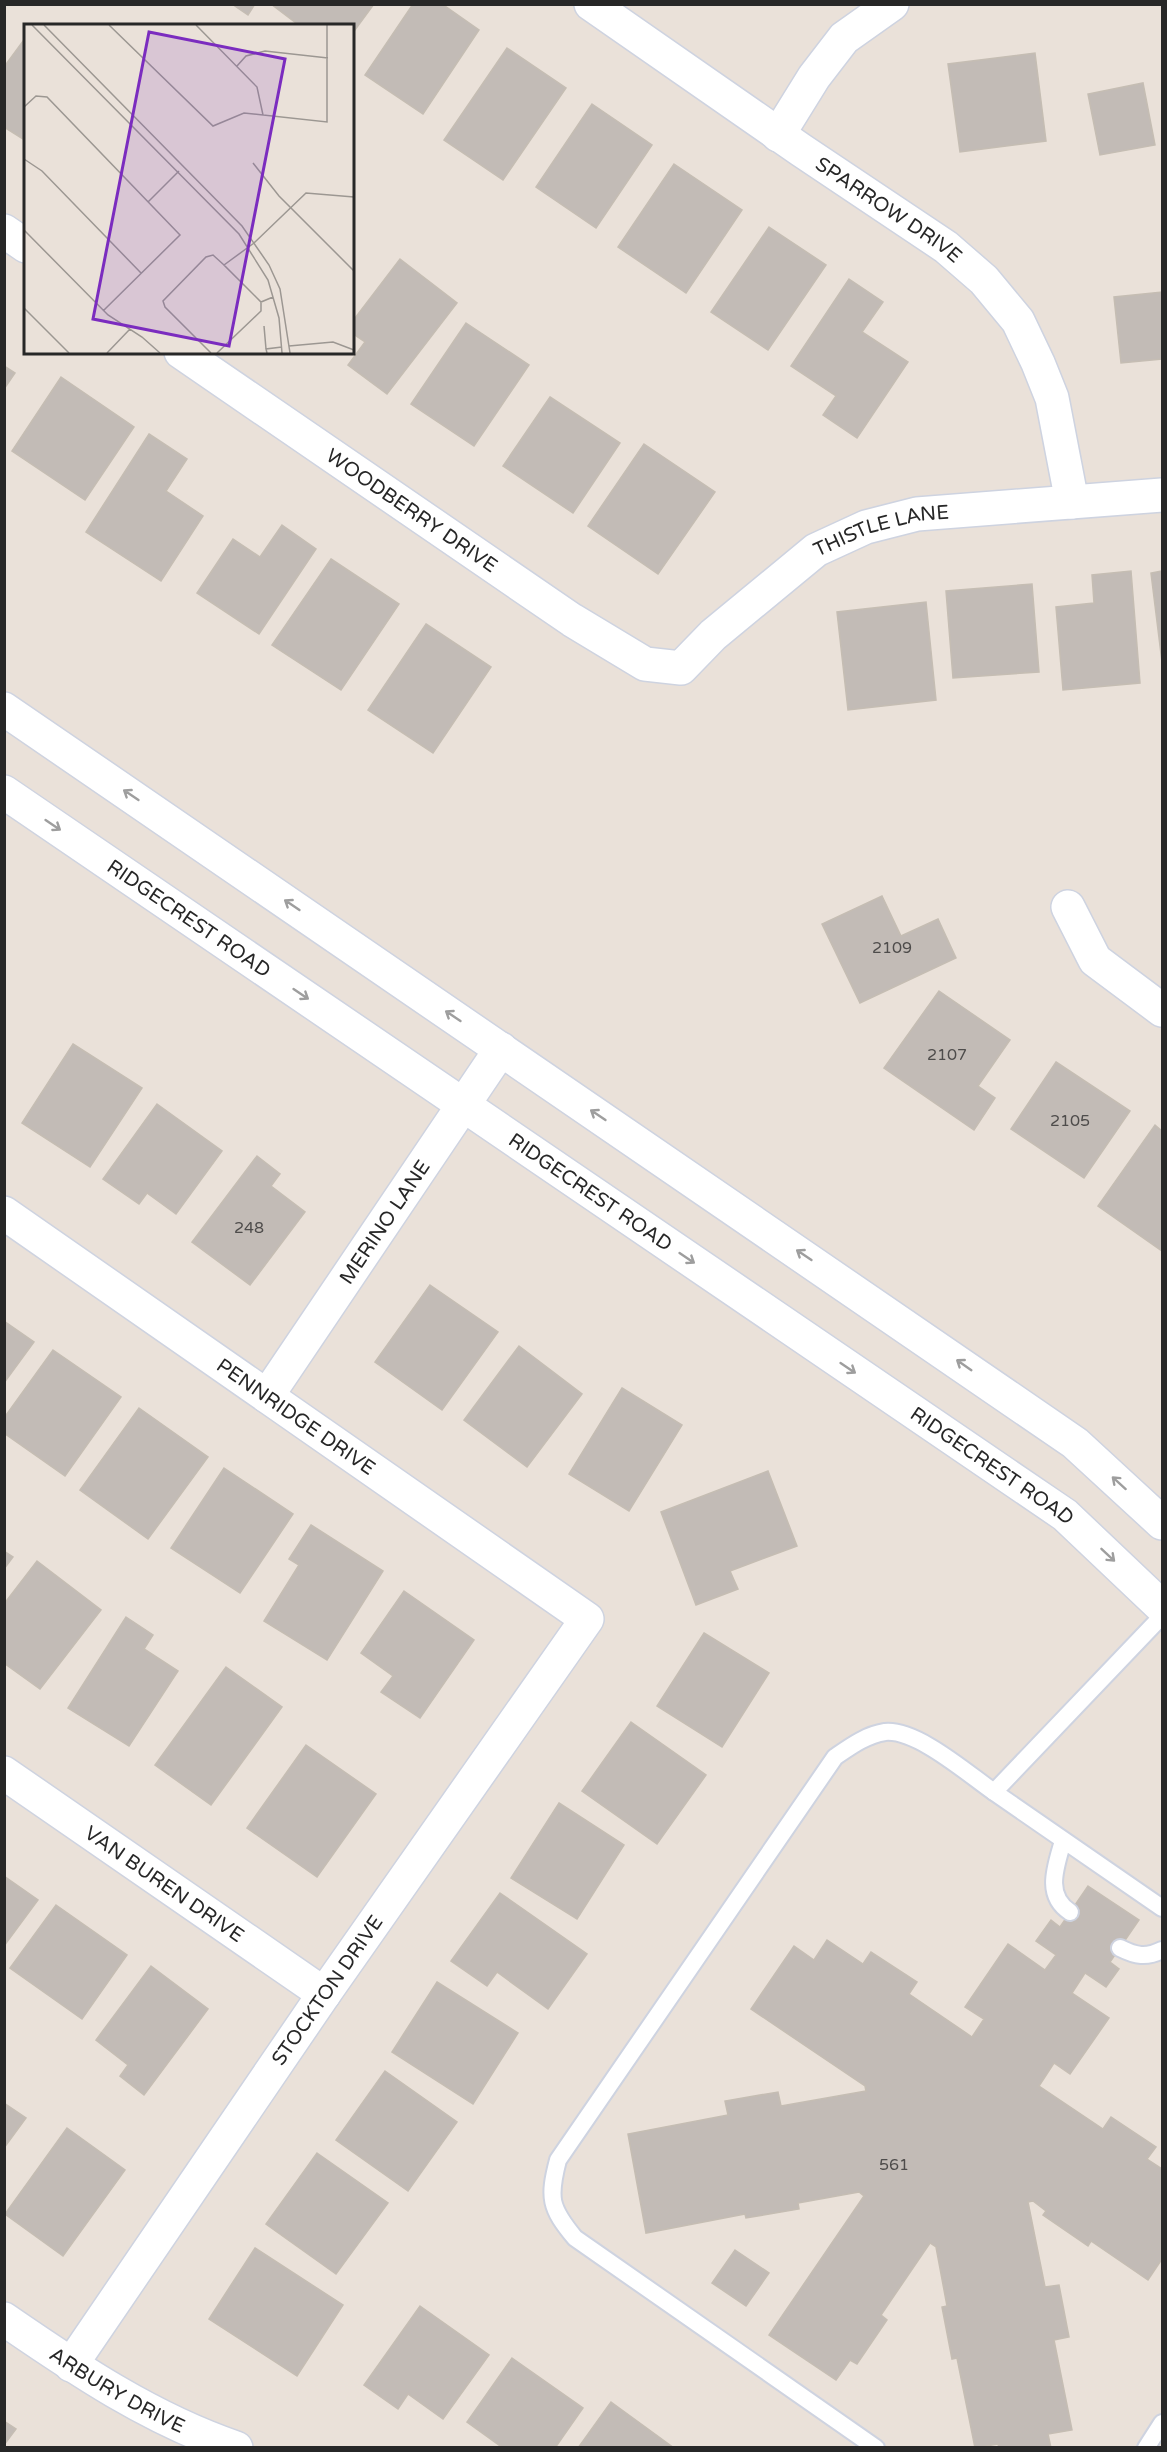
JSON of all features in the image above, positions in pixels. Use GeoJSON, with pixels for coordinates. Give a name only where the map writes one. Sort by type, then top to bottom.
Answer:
{"type":"FeatureCollection","features":[{"type":"Feature","properties":{"kind":"street","name":"SPARROW DRIVE"},"geometry":{"type":"LineString","coordinates":[[591,4],[778,135],[946,247],[984,280],[1018,321],[1052,398],[1072,502]]}},
{"type":"Feature","properties":{"kind":"street"},"geometry":{"type":"LineString","coordinates":[[778,135],[814,77],[844,38],[892,4]]}},
{"type":"Feature","properties":{"kind":"street"},"geometry":{"type":"LineString","coordinates":[[4,231],[24,245]]}},
{"type":"Feature","properties":{"kind":"street","name":"WOODBERRY DRIVE"},"geometry":{"type":"LineString","coordinates":[[184,354],[572,620],[645,664]]}},
{"type":"Feature","properties":{"kind":"street","name":"THISTLE LANE"},"geometry":{"type":"LineString","coordinates":[[645,664],[681,668],[714,636],[816,550],[866,527],[917,514],[1162,495]]}},
{"type":"Feature","properties":{"kind":"street"},"geometry":{"type":"LineString","coordinates":[[4,709],[1075,1443],[1162,1523]]}},
{"type":"Feature","properties":{"kind":"street","name":"RIDGECREST ROAD"},"geometry":{"type":"LineString","coordinates":[[4,792],[1065,1515],[1162,1607]]}},
{"type":"Feature","properties":{"kind":"street"},"geometry":{"type":"LineString","coordinates":[[1068,906],[1095,960],[1162,1010]]}},
{"type":"Feature","properties":{"kind":"street","name":"MERINO LANE"},"geometry":{"type":"LineString","coordinates":[[267,1396],[501,1049]]}},
{"type":"Feature","properties":{"kind":"street","name":"PENNRIDGE DRIVE"},"geometry":{"type":"LineString","coordinates":[[4,1213],[587,1619]]}},
{"type":"Feature","properties":{"kind":"street","name":"STOCKTON DRIVE"},"geometry":{"type":"LineString","coordinates":[[71,2365],[324,1994],[587,1619]]}},
{"type":"Feature","properties":{"kind":"street","name":"VAN BUREN DRIVE"},"geometry":{"type":"LineString","coordinates":[[4,1773],[324,1994]]}},
{"type":"Feature","properties":{"kind":"street","name":"ARBURY DRIVE"},"geometry":{"type":"LineString","coordinates":[[4,2319],[71,2365],[151,2413],[237,2448]]}},
{"type":"Feature","properties":{"kind":"lane"},"geometry":{"type":"LineString","coordinates":[[994,1792],[1162,1616]]}},
{"type":"Feature","properties":{"kind":"lane"},"geometry":{"type":"LineString","coordinates":[[876,2448],[575,2238],[557,2217],[551,2187],[558,2160],[835,1757],[859,1740],[886,1732],[920,1740],[1162,1908]]}},
{"type":"Feature","properties":{"kind":"lane"},"geometry":{"type":"LineString","coordinates":[[1063,1841],[1054,1875],[1054,1892],[1060,1906],[1070,1912]]}},
{"type":"Feature","properties":{"kind":"lane"},"geometry":{"type":"LineString","coordinates":[[1120,1948],[1136,1956],[1152,1955],[1162,1950]]}},
{"type":"Feature","properties":{"kind":"lane"},"geometry":{"type":"LineString","coordinates":[[1146,2448],[1162,2423]]}},
{"type":"Feature","properties":{"kind":"building"},"geometry":{"type":"Polygon","coordinates":[[[232,4],[255,4],[248,15],[232,4]]]}},
{"type":"Feature","properties":{"kind":"building"},"geometry":{"type":"Polygon","coordinates":[[[271,4],[374,4],[354,31],[354,24],[297,24],[271,4]]]}},
{"type":"Feature","properties":{"kind":"building"},"geometry":{"type":"Polygon","coordinates":[[[413,4],[442,4],[479,30],[423,114],[365,75],[413,4]]]}},
{"type":"Feature","properties":{"kind":"building"},"geometry":{"type":"Polygon","coordinates":[[[24,40],[24,140],[4,127],[4,67],[24,40]]]}},
{"type":"Feature","properties":{"kind":"building"},"geometry":{"type":"Polygon","coordinates":[[[507,48],[566,88],[503,180],[444,140],[507,48]]]}},
{"type":"Feature","properties":{"kind":"building"},"geometry":{"type":"Polygon","coordinates":[[[1035,53],[1046,141],[960,152],[948,64],[1035,53]]]}},
{"type":"Feature","properties":{"kind":"building"},"geometry":{"type":"Polygon","coordinates":[[[1143,83],[1155,145],[1100,155],[1088,94],[1143,83]]]}},
{"type":"Feature","properties":{"kind":"building"},"geometry":{"type":"Polygon","coordinates":[[[592,104],[652,145],[596,228],[536,187],[592,104]]]}},
{"type":"Feature","properties":{"kind":"building"},"geometry":{"type":"Polygon","coordinates":[[[674,164],[742,210],[686,293],[618,247],[674,164]]]}},
{"type":"Feature","properties":{"kind":"building"},"geometry":{"type":"Polygon","coordinates":[[[769,227],[826,265],[768,350],[711,312],[769,227]]]}},
{"type":"Feature","properties":{"kind":"building"},"geometry":{"type":"Polygon","coordinates":[[[400,259],[457,303],[387,394],[348,365],[365,342],[354,334],[354,319],[400,259]]]}},
{"type":"Feature","properties":{"kind":"building"},"geometry":{"type":"Polygon","coordinates":[[[849,279],[883,302],[862,332],[908,362],[857,438],[823,415],[836,396],[791,366],[849,279]]]}},
{"type":"Feature","properties":{"kind":"building"},"geometry":{"type":"Polygon","coordinates":[[[1162,292],[1162,359],[1121,363],[1114,297],[1162,292]]]}},
{"type":"Feature","properties":{"kind":"building"},"geometry":{"type":"Polygon","coordinates":[[[466,323],[529,365],[474,446],[411,404],[466,323]]]}},
{"type":"Feature","properties":{"kind":"building"},"geometry":{"type":"Polygon","coordinates":[[[4,366],[15,373],[4,389],[4,366]]]}},
{"type":"Feature","properties":{"kind":"building"},"geometry":{"type":"Polygon","coordinates":[[[61,377],[134,427],[85,500],[12,451],[61,377]]]}},
{"type":"Feature","properties":{"kind":"building"},"geometry":{"type":"Polygon","coordinates":[[[550,397],[620,443],[573,513],[503,466],[550,397]]]}},
{"type":"Feature","properties":{"kind":"building"},"geometry":{"type":"Polygon","coordinates":[[[149,434],[187,459],[166,491],[203,516],[161,581],[86,532],[149,434]]]}},
{"type":"Feature","properties":{"kind":"building"},"geometry":{"type":"Polygon","coordinates":[[[644,444],[715,492],[658,574],[588,526],[644,444]]]}},
{"type":"Feature","properties":{"kind":"building"},"geometry":{"type":"Polygon","coordinates":[[[282,525],[316,549],[259,634],[197,593],[233,539],[260,557],[282,525]]]}},
{"type":"Feature","properties":{"kind":"building"},"geometry":{"type":"Polygon","coordinates":[[[331,559],[399,604],[341,690],[272,645],[331,559]]]}},
{"type":"Feature","properties":{"kind":"building"},"geometry":{"type":"Polygon","coordinates":[[[1131,571],[1140,683],[1063,690],[1056,607],[1094,603],[1092,575],[1131,571]]]}},
{"type":"Feature","properties":{"kind":"building"},"geometry":{"type":"Polygon","coordinates":[[[1162,571],[1162,662],[1151,573],[1162,571]]]}},
{"type":"Feature","properties":{"kind":"building"},"geometry":{"type":"Polygon","coordinates":[[[1032,584],[1039,672],[953,678],[946,591],[1032,584]]]}},
{"type":"Feature","properties":{"kind":"building"},"geometry":{"type":"Polygon","coordinates":[[[926,602],[936,700],[848,710],[837,612],[926,602]]]}},
{"type":"Feature","properties":{"kind":"building"},"geometry":{"type":"Polygon","coordinates":[[[426,624],[491,667],[433,753],[368,710],[426,624]]]}},
{"type":"Feature","properties":{"kind":"building"},"geometry":{"type":"Polygon","coordinates":[[[882,896],[901,936],[938,919],[956,958],[860,1003],[822,924],[882,896]]]}},
{"type":"Feature","properties":{"kind":"building"},"geometry":{"type":"Polygon","coordinates":[[[939,991],[1010,1040],[978,1086],[995,1098],[974,1130],[884,1068],[939,991]]]}},
{"type":"Feature","properties":{"kind":"building"},"geometry":{"type":"Polygon","coordinates":[[[73,1044],[142,1088],[90,1167],[22,1123],[73,1044]]]}},
{"type":"Feature","properties":{"kind":"building"},"geometry":{"type":"Polygon","coordinates":[[[1056,1062],[1130,1111],[1084,1178],[1011,1129],[1056,1062]]]}},
{"type":"Feature","properties":{"kind":"building"},"geometry":{"type":"Polygon","coordinates":[[[157,1104],[222,1151],[176,1214],[147,1193],[139,1204],[103,1179],[157,1104]]]}},
{"type":"Feature","properties":{"kind":"building"},"geometry":{"type":"Polygon","coordinates":[[[1155,1125],[1162,1131],[1162,1251],[1098,1206],[1155,1125]]]}},
{"type":"Feature","properties":{"kind":"building"},"geometry":{"type":"Polygon","coordinates":[[[257,1156],[280,1174],[271,1186],[305,1212],[250,1285],[192,1242],[257,1156]]]}},
{"type":"Feature","properties":{"kind":"building"},"geometry":{"type":"Polygon","coordinates":[[[430,1285],[498,1332],[442,1410],[375,1362],[430,1285]]]}},
{"type":"Feature","properties":{"kind":"building"},"geometry":{"type":"Polygon","coordinates":[[[4,1321],[34,1342],[4,1383],[4,1321]]]}},
{"type":"Feature","properties":{"kind":"building"},"geometry":{"type":"Polygon","coordinates":[[[519,1346],[582,1394],[527,1467],[464,1420],[519,1346]]]}},
{"type":"Feature","properties":{"kind":"building"},"geometry":{"type":"Polygon","coordinates":[[[53,1350],[121,1397],[65,1476],[4,1433],[4,1418],[53,1350]]]}},
{"type":"Feature","properties":{"kind":"building"},"geometry":{"type":"Polygon","coordinates":[[[622,1388],[682,1425],[629,1511],[569,1474],[622,1388]]]}},
{"type":"Feature","properties":{"kind":"building"},"geometry":{"type":"Polygon","coordinates":[[[139,1408],[208,1457],[148,1539],[80,1490],[139,1408]]]}},
{"type":"Feature","properties":{"kind":"building"},"geometry":{"type":"Polygon","coordinates":[[[224,1468],[293,1514],[240,1593],[171,1548],[224,1468]]]}},
{"type":"Feature","properties":{"kind":"building"},"geometry":{"type":"Polygon","coordinates":[[[768,1471],[797,1546],[730,1571],[738,1589],[696,1605],[661,1512],[768,1471]]]}},
{"type":"Feature","properties":{"kind":"building"},"geometry":{"type":"Polygon","coordinates":[[[311,1525],[383,1571],[327,1660],[264,1621],[299,1565],[289,1559],[311,1525]]]}},
{"type":"Feature","properties":{"kind":"building"},"geometry":{"type":"Polygon","coordinates":[[[4,1551],[13,1557],[4,1569],[4,1551]]]}},
{"type":"Feature","properties":{"kind":"building"},"geometry":{"type":"Polygon","coordinates":[[[37,1561],[101,1610],[40,1689],[4,1663],[4,1604],[37,1561]]]}},
{"type":"Feature","properties":{"kind":"building"},"geometry":{"type":"Polygon","coordinates":[[[404,1591],[474,1640],[420,1718],[381,1692],[393,1676],[361,1653],[404,1591]]]}},
{"type":"Feature","properties":{"kind":"building"},"geometry":{"type":"Polygon","coordinates":[[[126,1617],[153,1635],[144,1649],[178,1671],[129,1746],[68,1708],[126,1617]]]}},
{"type":"Feature","properties":{"kind":"building"},"geometry":{"type":"Polygon","coordinates":[[[704,1633],[769,1673],[722,1747],[657,1706],[704,1633]]]}},
{"type":"Feature","properties":{"kind":"building"},"geometry":{"type":"Polygon","coordinates":[[[226,1667],[282,1707],[211,1805],[155,1765],[226,1667]]]}},
{"type":"Feature","properties":{"kind":"building"},"geometry":{"type":"Polygon","coordinates":[[[631,1722],[706,1775],[657,1844],[582,1791],[631,1722]]]}},
{"type":"Feature","properties":{"kind":"building"},"geometry":{"type":"Polygon","coordinates":[[[306,1745],[376,1794],[317,1877],[247,1828],[306,1745]]]}},
{"type":"Feature","properties":{"kind":"building"},"geometry":{"type":"Polygon","coordinates":[[[559,1803],[624,1845],[577,1919],[511,1878],[559,1803]]]}},
{"type":"Feature","properties":{"kind":"building"},"geometry":{"type":"Polygon","coordinates":[[[4,1876],[38,1900],[4,1946],[4,1876]]]}},
{"type":"Feature","properties":{"kind":"building"},"geometry":{"type":"Polygon","coordinates":[[[1088,1886],[1139,1920],[1110,1962],[1119,1969],[1106,1987],[1085,1973],[1072,1993],[1109,2018],[1070,2074],[1054,2063],[1039,2086],[1103,2129],[1111,2117],[1156,2147],[1147,2159],[1162,2169],[1162,2259],[1148,2280],[1091,2241],[1088,2246],[1043,2215],[1046,2211],[1033,2201],[1028,2202],[1045,2287],[1059,2285],[1069,2337],[1054,2340],[1072,2430],[1048,2434],[1051,2448],[999,2448],[998,2444],[975,2448],[957,2358],[952,2359],[942,2307],[947,2306],[936,2247],[930,2243],[881,2315],[887,2320],[857,2364],[850,2360],[836,2380],[769,2335],[864,2196],[859,2192],[798,2203],[799,2209],[746,2218],[745,2214],[646,2233],[628,2134],[728,2115],[725,2101],[778,2092],[781,2106],[866,2091],[865,2086],[751,2009],[794,1946],[814,1960],[827,1940],[863,1964],[871,1952],[917,1982],[909,1994],[972,2037],[984,2019],[965,2007],[1008,1944],[1045,1970],[1056,1955],[1036,1941],[1051,1920],[1060,1927],[1088,1886]]]}},
{"type":"Feature","properties":{"kind":"building"},"geometry":{"type":"Polygon","coordinates":[[[500,1893],[587,1954],[548,2009],[497,1972],[487,1986],[451,1961],[500,1893]]]}},
{"type":"Feature","properties":{"kind":"building"},"geometry":{"type":"Polygon","coordinates":[[[56,1905],[127,1955],[82,2019],[10,1968],[56,1905]]]}},
{"type":"Feature","properties":{"kind":"building"},"geometry":{"type":"Polygon","coordinates":[[[151,1966],[208,2009],[144,2095],[120,2076],[128,2065],[96,2040],[151,1966]]]}},
{"type":"Feature","properties":{"kind":"building"},"geometry":{"type":"Polygon","coordinates":[[[437,1982],[518,2033],[473,2104],[392,2052],[437,1982]]]}},
{"type":"Feature","properties":{"kind":"building"},"geometry":{"type":"Polygon","coordinates":[[[385,2071],[457,2122],[408,2191],[336,2140],[385,2071]]]}},
{"type":"Feature","properties":{"kind":"building"},"geometry":{"type":"Polygon","coordinates":[[[4,2103],[26,2118],[4,2148],[4,2103]]]}},
{"type":"Feature","properties":{"kind":"building"},"geometry":{"type":"Polygon","coordinates":[[[67,2128],[125,2170],[63,2256],[5,2214],[67,2128]]]}},
{"type":"Feature","properties":{"kind":"building"},"geometry":{"type":"Polygon","coordinates":[[[317,2153],[388,2203],[336,2274],[266,2224],[317,2153]]]}},
{"type":"Feature","properties":{"kind":"building"},"geometry":{"type":"Polygon","coordinates":[[[255,2248],[343,2305],[297,2376],[209,2319],[255,2248]]]}},
{"type":"Feature","properties":{"kind":"building"},"geometry":{"type":"Polygon","coordinates":[[[735,2250],[769,2273],[746,2306],[712,2283],[735,2250]]]}},
{"type":"Feature","properties":{"kind":"building"},"geometry":{"type":"Polygon","coordinates":[[[420,2306],[489,2355],[443,2419],[408,2394],[398,2409],[364,2385],[420,2306]]]}},
{"type":"Feature","properties":{"kind":"building"},"geometry":{"type":"Polygon","coordinates":[[[512,2358],[583,2408],[555,2448],[503,2448],[467,2422],[512,2358]]]}},
{"type":"Feature","properties":{"kind":"building"},"geometry":{"type":"Polygon","coordinates":[[[611,2402],[674,2448],[578,2448],[611,2402]]]}},
{"type":"Feature","properties":{"kind":"building"},"geometry":{"type":"Polygon","coordinates":[[[4,2421],[16,2429],[4,2445],[4,2421]]]}}]}
